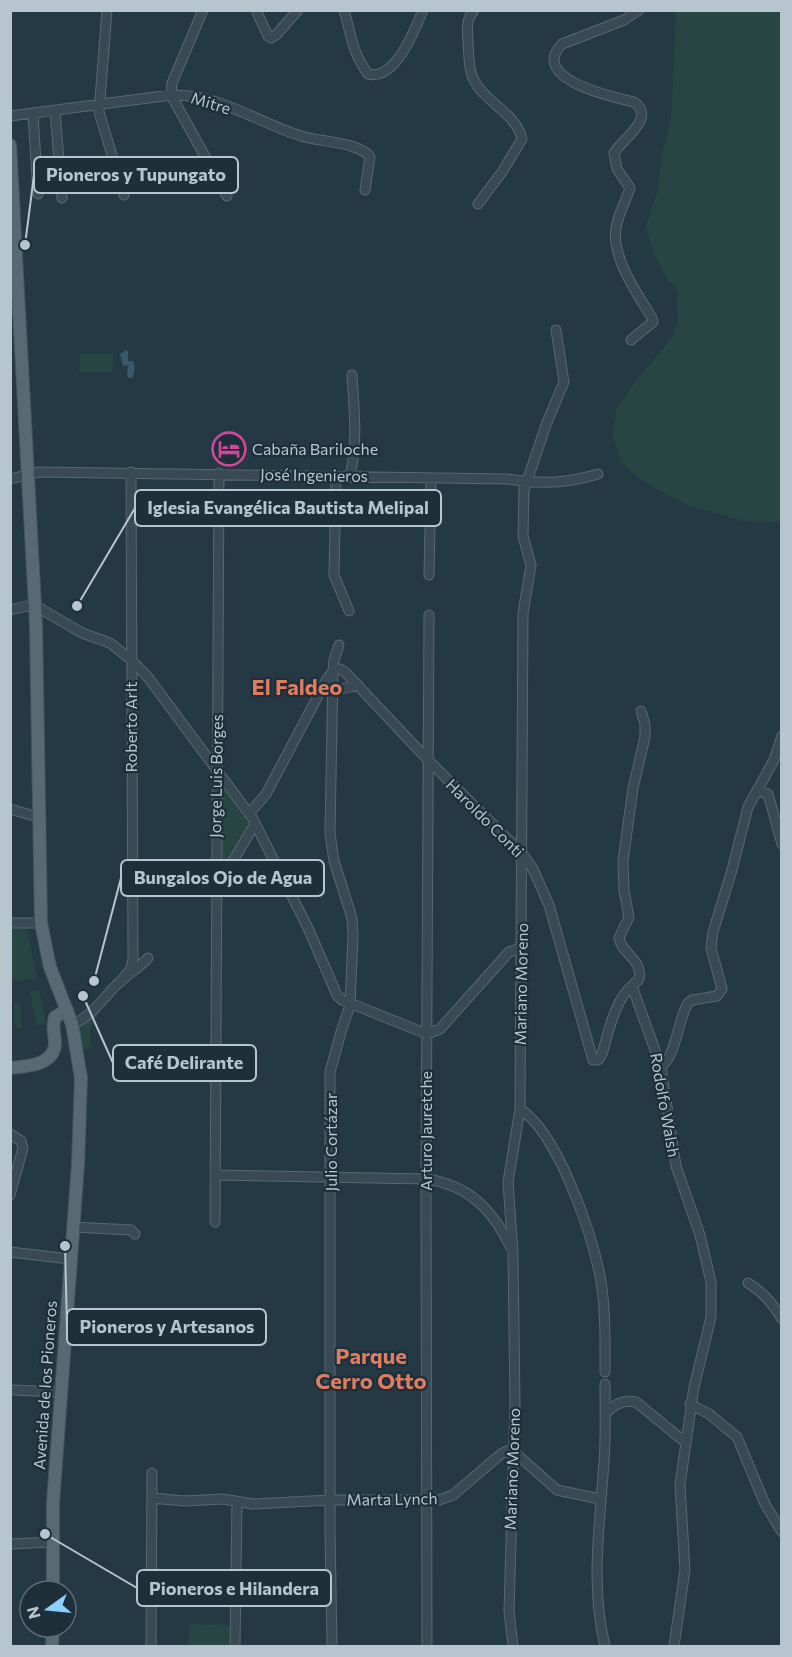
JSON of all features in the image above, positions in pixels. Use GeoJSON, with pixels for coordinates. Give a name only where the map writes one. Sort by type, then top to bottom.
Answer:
{"type":"FeatureCollection","features":[{"type":"Feature","properties":{"kind":"main road","name":"Avenida de los Pioneros"},"geometry":{"type":"LineString","coordinates":[[10,145],[13,312],[28,473],[36,607],[41,923],[50,966],[72,1024],[81,1078],[80,1124],[52,1542],[53,1579]]}},
{"type":"Feature","properties":{"kind":"main road"},"geometry":{"type":"LineString","coordinates":[[10,1068],[26,1067],[48,1060],[55,1044],[52,1027],[55,1017],[67,1010]]}},
{"type":"Feature","properties":{"kind":"street"},"geometry":{"type":"LineString","coordinates":[[107,10],[99,106],[100,121],[124,195]]}},
{"type":"Feature","properties":{"kind":"street"},"geometry":{"type":"LineString","coordinates":[[203,10],[172,83],[171,95],[227,196]]}},
{"type":"Feature","properties":{"kind":"street"},"geometry":{"type":"LineString","coordinates":[[256,10],[271,38],[298,10]]}},
{"type":"Feature","properties":{"kind":"street"},"geometry":{"type":"LineString","coordinates":[[344,10],[357,59],[368,74],[374,75],[385,72],[403,52],[423,10]]}},
{"type":"Feature","properties":{"kind":"street"},"geometry":{"type":"LineString","coordinates":[[474,10],[468,21],[473,78],[479,88],[520,131],[522,139],[478,204]]}},
{"type":"Feature","properties":{"kind":"street"},"geometry":{"type":"LineString","coordinates":[[631,340],[653,322],[618,253],[615,232],[630,188],[616,169],[614,153],[639,125],[642,113],[634,102],[577,85],[564,78],[558,70],[555,58],[557,49],[562,44],[624,20],[639,10]]}},
{"type":"Feature","properties":{"kind":"street","name":"Mitre"},"geometry":{"type":"LineString","coordinates":[[10,116],[186,94],[205,98],[301,136],[363,149],[370,157],[365,190]]}},
{"type":"Feature","properties":{"kind":"street"},"geometry":{"type":"LineString","coordinates":[[54,111],[62,198]]}},
{"type":"Feature","properties":{"kind":"street"},"geometry":{"type":"LineString","coordinates":[[33,114],[38,194]]}},
{"type":"Feature","properties":{"kind":"street","name":"Mariano Moreno"},"geometry":{"type":"LineString","coordinates":[[513,1647],[508,1611],[515,1404],[513,1253],[508,1182],[520,1109],[523,946],[523,613],[531,566],[524,536],[524,490],[546,425],[564,382],[556,330]]}},
{"type":"Feature","properties":{"kind":"street"},"geometry":{"type":"LineString","coordinates":[[350,476],[354,458],[355,425],[352,375]]}},
{"type":"Feature","properties":{"kind":"street","name":"José Ingenieros"},"geometry":{"type":"LineString","coordinates":[[10,479],[39,472],[131,472],[507,479],[525,482],[570,481],[598,474]]}},
{"type":"Feature","properties":{"kind":"street","name":"Roberto Arlt"},"geometry":{"type":"LineString","coordinates":[[123,979],[131,968],[133,959],[131,472]]}},
{"type":"Feature","properties":{"kind":"street","name":"Jorge Luis Borges"},"geometry":{"type":"LineString","coordinates":[[215,1222],[219,473]]}},
{"type":"Feature","properties":{"kind":"street"},"geometry":{"type":"LineString","coordinates":[[336,476],[334,575],[349,611]]}},
{"type":"Feature","properties":{"kind":"street"},"geometry":{"type":"LineString","coordinates":[[429,574],[431,478]]}},
{"type":"Feature","properties":{"kind":"street"},"geometry":{"type":"LineString","coordinates":[[10,610],[20,607],[36,607],[82,633],[110,643],[147,676],[249,814],[308,928],[337,995],[351,1005],[427,1034],[440,1029],[509,952],[523,946]]}},
{"type":"Feature","properties":{"kind":"street","name":"Arturo Jauretche"},"geometry":{"type":"LineString","coordinates":[[428,1647],[426,1179],[429,615]]}},
{"type":"Feature","properties":{"kind":"street","name":"Julio Cortázar"},"geometry":{"type":"LineString","coordinates":[[332,1647],[330,1072],[340,1032],[351,1005],[352,918],[334,861],[330,833],[333,670],[339,645]]}},
{"type":"Feature","properties":{"kind":"street","name":"Haroldo Conti"},"geometry":{"type":"LineString","coordinates":[[333,670],[340,669],[346,673],[429,762],[522,854],[533,869],[549,905],[593,1060],[598,1060],[602,1054],[616,1012],[626,992],[632,986]]}},
{"type":"Feature","properties":{"kind":"street"},"geometry":{"type":"LineString","coordinates":[[249,814],[266,794],[333,670]]}},
{"type":"Feature","properties":{"kind":"street"},"geometry":{"type":"LineString","coordinates":[[319,693],[358,685]]}},
{"type":"Feature","properties":{"kind":"street","name":"Rodolfo Walsh"},"geometry":{"type":"LineString","coordinates":[[641,711],[645,724],[645,737],[633,788],[623,861],[624,891],[629,917],[619,938],[624,949],[640,967],[639,979],[632,986],[661,1067],[676,1166],[700,1235],[711,1282],[711,1317],[690,1404],[680,1485],[684,1583],[674,1647]]}},
{"type":"Feature","properties":{"kind":"street"},"geometry":{"type":"LineString","coordinates":[[661,1067],[672,1052],[676,1032],[688,1003],[717,996],[722,989],[711,941],[748,807],[774,760],[782,736]]}},
{"type":"Feature","properties":{"kind":"street"},"geometry":{"type":"LineString","coordinates":[[757,790],[768,794],[782,844]]}},
{"type":"Feature","properties":{"kind":"street"},"geometry":{"type":"LineString","coordinates":[[10,808],[41,818]]}},
{"type":"Feature","properties":{"kind":"street"},"geometry":{"type":"LineString","coordinates":[[215,885],[225,874],[255,824]]}},
{"type":"Feature","properties":{"kind":"street"},"geometry":{"type":"LineString","coordinates":[[10,923],[41,923]]}},
{"type":"Feature","properties":{"kind":"street"},"geometry":{"type":"LineString","coordinates":[[72,1024],[82,1020],[123,979],[138,969],[148,958]]}},
{"type":"Feature","properties":{"kind":"street"},"geometry":{"type":"LineString","coordinates":[[520,1109],[534,1120],[563,1166],[589,1236],[602,1288],[605,1372]]}},
{"type":"Feature","properties":{"kind":"street"},"geometry":{"type":"LineString","coordinates":[[10,1134],[21,1141],[23,1148],[10,1195]]}},
{"type":"Feature","properties":{"kind":"street"},"geometry":{"type":"LineString","coordinates":[[215,1175],[426,1179],[454,1185],[480,1203],[496,1221],[513,1253]]}},
{"type":"Feature","properties":{"kind":"street"},"geometry":{"type":"LineString","coordinates":[[73,1227],[131,1230],[135,1234]]}},
{"type":"Feature","properties":{"kind":"street"},"geometry":{"type":"LineString","coordinates":[[10,1252],[70,1259]]}},
{"type":"Feature","properties":{"kind":"street"},"geometry":{"type":"LineString","coordinates":[[748,1283],[763,1292],[782,1319]]}},
{"type":"Feature","properties":{"kind":"street"},"geometry":{"type":"LineString","coordinates":[[605,1384],[604,1461],[600,1499],[597,1589],[598,1616],[605,1647]]}},
{"type":"Feature","properties":{"kind":"street"},"geometry":{"type":"LineString","coordinates":[[13,1390],[62,1392]]}},
{"type":"Feature","properties":{"kind":"street"},"geometry":{"type":"LineString","coordinates":[[605,1414],[616,1404],[636,1402],[685,1442]]}},
{"type":"Feature","properties":{"kind":"street"},"geometry":{"type":"LineString","coordinates":[[690,1404],[709,1414],[737,1437],[765,1504],[782,1532]]}},
{"type":"Feature","properties":{"kind":"street"},"geometry":{"type":"LineString","coordinates":[[512,1450],[557,1490],[600,1499]]}},
{"type":"Feature","properties":{"kind":"street","name":"Marta Lynch"},"geometry":{"type":"LineString","coordinates":[[152,1498],[184,1501],[223,1499],[253,1504],[330,1500],[426,1501],[453,1495],[501,1454],[512,1450]]}},
{"type":"Feature","properties":{"kind":"street"},"geometry":{"type":"LineString","coordinates":[[151,1647],[152,1473]]}},
{"type":"Feature","properties":{"kind":"street"},"geometry":{"type":"LineString","coordinates":[[235,1647],[237,1502]]}},
{"type":"Feature","properties":{"kind":"street"},"geometry":{"type":"LineString","coordinates":[[10,1544],[52,1542]]}},
{"type":"Feature","properties":{"kind":"green space"},"geometry":{"type":"Polygon","coordinates":[[[676,11],[781,11],[781,522],[743,521],[691,506],[663,493],[621,463],[613,436],[617,408],[672,338],[678,320],[677,290],[666,277],[654,254],[646,226],[658,189],[662,153],[671,120],[676,11]]]}},
{"type":"Feature","properties":{"kind":"green space"},"geometry":{"type":"Polygon","coordinates":[[[80,354],[113,354],[113,372],[79,372],[80,354]]]}},
{"type":"Feature","properties":{"kind":"green space"},"geometry":{"type":"Polygon","coordinates":[[[218,780],[250,826],[222,873],[215,863],[218,780]]]}},
{"type":"Feature","properties":{"kind":"green space"},"geometry":{"type":"Polygon","coordinates":[[[11,929],[27,929],[37,978],[11,982],[11,929]]]}},
{"type":"Feature","properties":{"kind":"green space"},"geometry":{"type":"Polygon","coordinates":[[[39,990],[46,1024],[37,1026],[30,992],[39,990]]]}},
{"type":"Feature","properties":{"kind":"green space"},"geometry":{"type":"Polygon","coordinates":[[[14,1003],[20,1003],[22,1028],[15,1028],[14,1003]]]}},
{"type":"Feature","properties":{"kind":"green space"},"geometry":{"type":"Polygon","coordinates":[[[95,1009],[100,1010],[90,1031],[92,1048],[81,1050],[75,1026],[95,1009]]]}},
{"type":"Feature","properties":{"kind":"green space"},"geometry":{"type":"Polygon","coordinates":[[[189,1624],[230,1625],[229,1646],[188,1646],[189,1624]]]}},
{"type":"Feature","properties":{"kind":"water"},"geometry":{"type":"Polygon","coordinates":[[[126,350],[128,361],[133,361],[134,364],[132,378],[127,375],[128,365],[123,366],[120,354],[126,350]]]}},
{"type":"Feature","properties":{"kind":"place","name":"Pioneros y Tupungato"},"geometry":{"type":"Point","coordinates":[25,245]}},
{"type":"Feature","properties":{"kind":"place","name":"Cabaña Bariloche"},"geometry":{"type":"Point","coordinates":[229,449]}},
{"type":"Feature","properties":{"kind":"place","name":"Iglesia Evangélica Bautista Melipal"},"geometry":{"type":"Point","coordinates":[77,606]}},
{"type":"Feature","properties":{"kind":"place","name":"Bungalos Ojo de Agua"},"geometry":{"type":"Point","coordinates":[94,981]}},
{"type":"Feature","properties":{"kind":"place","name":"Café Delirante"},"geometry":{"type":"Point","coordinates":[83,996]}},
{"type":"Feature","properties":{"kind":"place","name":"Pioneros y Artesanos"},"geometry":{"type":"Point","coordinates":[65,1246]}},
{"type":"Feature","properties":{"kind":"place","name":"Pioneros e Hilandera"},"geometry":{"type":"Point","coordinates":[45,1534]}},
{"type":"Feature","properties":{"kind":"district","name":"El Faldeo"},"geometry":{"type":"Point","coordinates":[297,687]}},
{"type":"Feature","properties":{"kind":"district","name":"Parque Cerro Otto"},"geometry":{"type":"Point","coordinates":[371,1368]}}]}
